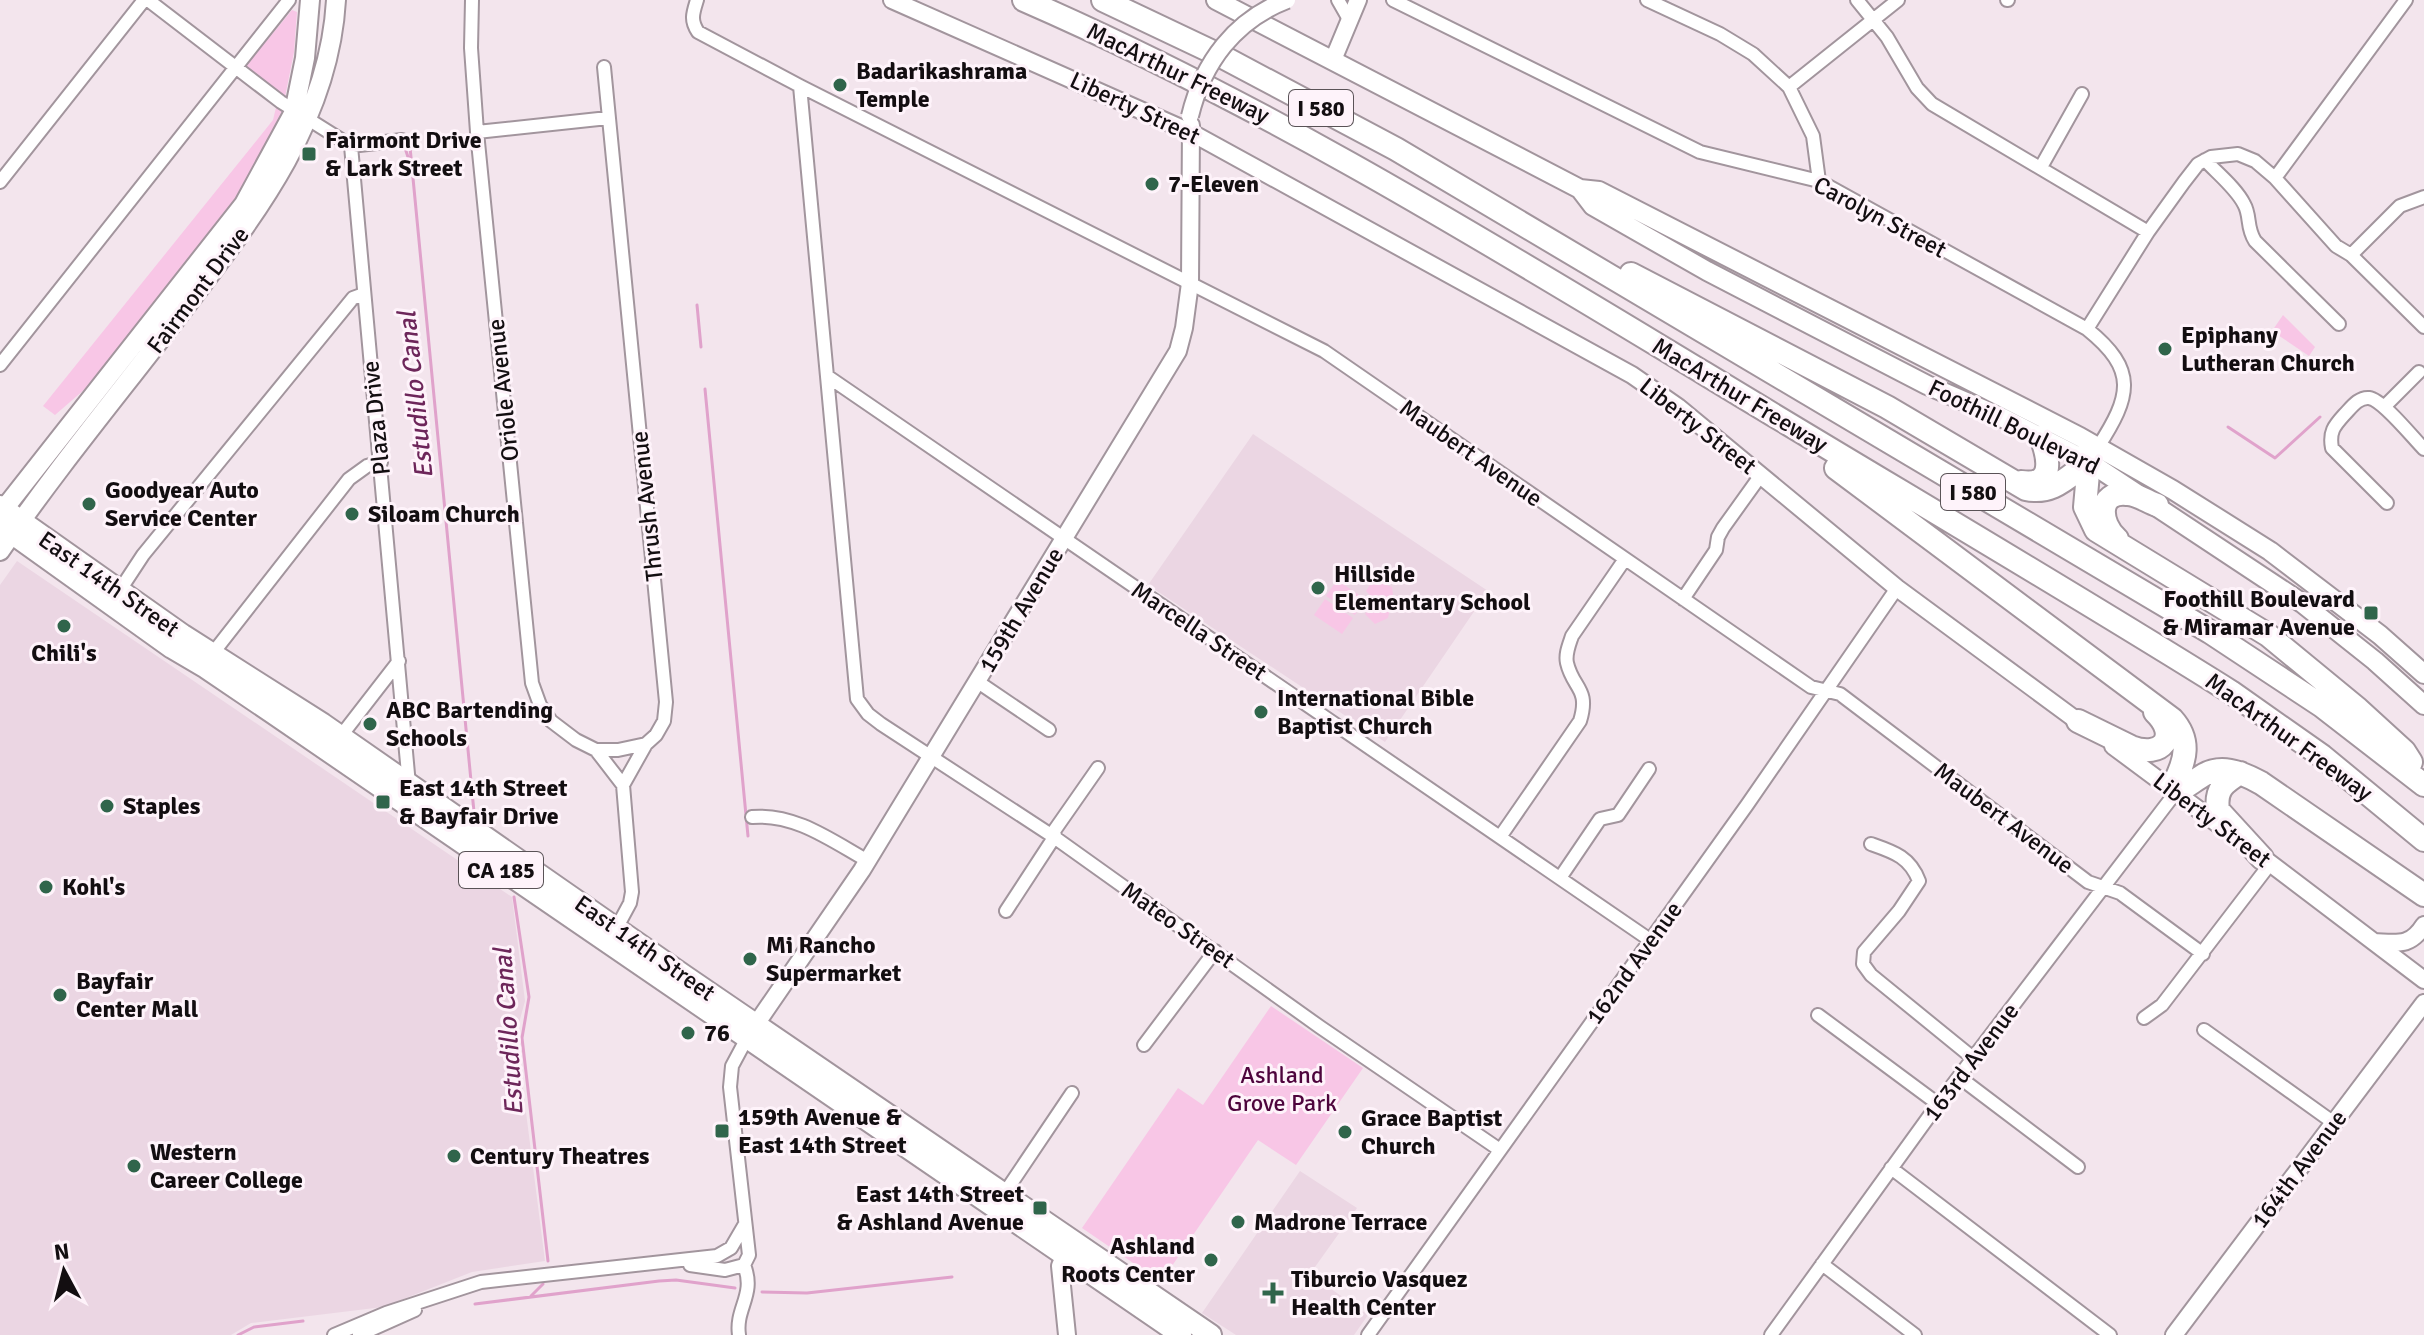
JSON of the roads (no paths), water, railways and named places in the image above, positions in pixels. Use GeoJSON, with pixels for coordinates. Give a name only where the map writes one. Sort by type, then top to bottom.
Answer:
{"type":"FeatureCollection","features":[{"type":"Feature","properties":{"kind":"highway","name":"MacArthur Freeway"},"geometry":{"type":"LineString","coordinates":[[1024,0],[1197,80],[1321,145],[1515,258],[2231,692],[2322,756],[2424,840]]}},
{"type":"Feature","properties":{"kind":"highway","name":"MacArthur Freeway"},"geometry":{"type":"LineString","coordinates":[[1103,0],[1221,56],[1396,149],[2229,644],[2404,760]]}},
{"type":"Feature","properties":{"kind":"highway"},"geometry":{"type":"LineString","coordinates":[[1532,230],[1637,277],[1887,407],[2026,489],[2037,491],[2058,486],[2094,454]]}},
{"type":"Feature","properties":{"kind":"highway"},"geometry":{"type":"LineString","coordinates":[[1809,437],[1821,457],[2165,713],[2182,733],[2186,757],[2174,783],[2176,792],[2220,769],[2240,773],[2261,783],[2424,895]]}},
{"type":"Feature","properties":{"kind":"highway"},"geometry":{"type":"LineString","coordinates":[[1993,471],[2024,483],[2040,480],[2046,473],[2048,460],[2041,437]]}},
{"type":"Feature","properties":{"kind":"highway"},"geometry":{"type":"LineString","coordinates":[[2094,454],[2084,498],[2091,524],[2110,541],[2150,562]]}},
{"type":"Feature","properties":{"kind":"highway"},"geometry":{"type":"LineString","coordinates":[[2157,505],[2128,493],[2112,498],[2103,510],[2104,523],[2113,536],[2150,562],[2278,642],[2333,687],[2424,784]]}},
{"type":"Feature","properties":{"kind":"highway"},"geometry":{"type":"LineString","coordinates":[[2078,721],[2140,751],[2161,747],[2166,740],[2166,725],[2119,678]]}},
{"type":"Feature","properties":{"kind":"highway"},"geometry":{"type":"LineString","coordinates":[[2240,773],[2218,791],[2218,810],[2266,861]]}},
{"type":"Feature","properties":{"kind":"main road","name":"Fairmont Drive"},"geometry":{"type":"LineString","coordinates":[[5,523],[257,212],[294,149],[301,116],[310,0]]}},
{"type":"Feature","properties":{"kind":"main road","name":"Fairmont Drive"},"geometry":{"type":"LineString","coordinates":[[301,116],[324,77],[336,0]]}},
{"type":"Feature","properties":{"kind":"main road","name":"Foothill Boulevard"},"geometry":{"type":"LineString","coordinates":[[1216,0],[1580,189],[1599,191],[2257,542],[2380,635],[2424,674]]}},
{"type":"Feature","properties":{"kind":"main road","name":"Foothill Boulevard"},"geometry":{"type":"LineString","coordinates":[[1580,189],[1593,206],[1707,271],[1927,385],[2041,437],[2094,454],[2157,505],[2314,612],[2424,705]]}},
{"type":"Feature","properties":{"kind":"main road","name":"East 14th Street"},"geometry":{"type":"LineString","coordinates":[[5,523],[120,590],[213,653],[329,746],[409,785],[616,929],[751,1031],[1004,1194],[1181,1335]]}},
{"type":"Feature","properties":{"kind":"main road","name":"East 14th Street"},"geometry":{"type":"LineString","coordinates":[[5,523],[172,648],[329,746],[1068,1248],[1211,1335]]}},
{"type":"Feature","properties":{"kind":"main road"},"geometry":{"type":"LineString","coordinates":[[2314,612],[2328,596]]}},
{"type":"Feature","properties":{"kind":"street"},"geometry":{"type":"LineString","coordinates":[[0,182],[146,0],[301,116],[351,146],[402,140]]}},
{"type":"Feature","properties":{"kind":"street"},"geometry":{"type":"LineString","coordinates":[[0,365],[289,0]]}},
{"type":"Feature","properties":{"kind":"street","name":"Oriole Avenue"},"geometry":{"type":"LineString","coordinates":[[472,0],[471,48],[477,132],[532,683],[540,705],[551,721],[576,740],[596,750],[623,785]]}},
{"type":"Feature","properties":{"kind":"street","name":"Maubert Avenue"},"geometry":{"type":"LineString","coordinates":[[697,0],[693,24],[698,32],[1324,351],[1811,687],[1840,694],[2088,882],[2120,893],[2203,954]]}},
{"type":"Feature","properties":{"kind":"street","name":"Liberty Street"},"geometry":{"type":"LineString","coordinates":[[892,0],[1191,124],[1632,375],[1678,407],[1897,588],[2176,792],[2424,980]]}},
{"type":"Feature","properties":{"kind":"street","name":"159th Avenue"},"geometry":{"type":"LineString","coordinates":[[739,1335],[736,1318],[748,1293],[749,1276],[744,1262],[745,1224],[730,1087],[732,1066],[751,1031],[868,861],[1178,351],[1190,283],[1191,124],[1203,75],[1224,43],[1252,18],[1287,0]]}},
{"type":"Feature","properties":{"kind":"street"},"geometry":{"type":"LineString","coordinates":[[1338,0],[1350,21]]}},
{"type":"Feature","properties":{"kind":"street"},"geometry":{"type":"LineString","coordinates":[[1333,60],[1358,0]]}},
{"type":"Feature","properties":{"kind":"street","name":"Carolyn Street"},"geometry":{"type":"LineString","coordinates":[[1393,0],[1700,152],[1819,181],[2087,329],[2106,344],[2124,386],[2121,408],[2094,454]]}},
{"type":"Feature","properties":{"kind":"street"},"geometry":{"type":"LineString","coordinates":[[1647,0],[1720,34],[1753,54],[1789,87],[1813,136],[1819,181]]}},
{"type":"Feature","properties":{"kind":"street"},"geometry":{"type":"LineString","coordinates":[[1857,0],[1887,37],[1917,88],[1932,104],[2148,232]]}},
{"type":"Feature","properties":{"kind":"street"},"geometry":{"type":"LineString","coordinates":[[1789,87],[1898,0]]}},
{"type":"Feature","properties":{"kind":"street"},"geometry":{"type":"LineString","coordinates":[[2275,178],[2406,0]]}},
{"type":"Feature","properties":{"kind":"street","name":"Thrush Avenue"},"geometry":{"type":"LineString","coordinates":[[604,67],[666,702],[664,721],[646,744],[623,785]]}},
{"type":"Feature","properties":{"kind":"street"},"geometry":{"type":"LineString","coordinates":[[800,86],[827,376]]}},
{"type":"Feature","properties":{"kind":"street"},"geometry":{"type":"LineString","coordinates":[[2041,167],[2082,94]]}},
{"type":"Feature","properties":{"kind":"street"},"geometry":{"type":"LineString","coordinates":[[477,132],[608,118]]}},
{"type":"Feature","properties":{"kind":"street","name":"Plaza Drive"},"geometry":{"type":"LineString","coordinates":[[351,146],[409,785]]}},
{"type":"Feature","properties":{"kind":"street"},"geometry":{"type":"LineString","coordinates":[[2087,329],[2148,232],[2193,169],[2219,155],[2238,154],[2255,161],[2275,178],[2336,246],[2351,255],[2424,327]]}},
{"type":"Feature","properties":{"kind":"street"},"geometry":{"type":"LineString","coordinates":[[2205,160],[2244,203],[2248,230],[2255,241],[2339,324]]}},
{"type":"Feature","properties":{"kind":"street"},"geometry":{"type":"LineString","coordinates":[[2351,255],[2400,206],[2424,197]]}},
{"type":"Feature","properties":{"kind":"street"},"geometry":{"type":"LineString","coordinates":[[120,590],[143,555],[343,310],[353,298],[364,294]]}},
{"type":"Feature","properties":{"kind":"street"},"geometry":{"type":"LineString","coordinates":[[2384,407],[2419,372]]}},
{"type":"Feature","properties":{"kind":"street","name":"Marcella Street"},"geometry":{"type":"LineString","coordinates":[[827,376],[1650,940]]}},
{"type":"Feature","properties":{"kind":"street","name":"Mateo Street"},"geometry":{"type":"LineString","coordinates":[[827,376],[857,699],[868,714],[1054,837],[1500,1150]]}},
{"type":"Feature","properties":{"kind":"street"},"geometry":{"type":"LineString","coordinates":[[2387,503],[2332,448],[2330,438],[2333,426],[2358,401],[2369,398],[2384,407],[2424,449]]}},
{"type":"Feature","properties":{"kind":"street"},"geometry":{"type":"LineString","coordinates":[[213,653],[349,479],[367,466],[381,462]]}},
{"type":"Feature","properties":{"kind":"street"},"geometry":{"type":"LineString","coordinates":[[1683,599],[1716,550],[1723,528],[1761,475]]}},
{"type":"Feature","properties":{"kind":"street"},"geometry":{"type":"LineString","coordinates":[[1500,837],[1580,721],[1583,695],[1567,665],[1567,651],[1572,636],[1625,559]]}},
{"type":"Feature","properties":{"kind":"street","name":"162nd Avenue"},"geometry":{"type":"LineString","coordinates":[[1368,1335],[1897,588]]}},
{"type":"Feature","properties":{"kind":"street"},"geometry":{"type":"LineString","coordinates":[[329,746],[399,661]]}},
{"type":"Feature","properties":{"kind":"street"},"geometry":{"type":"LineString","coordinates":[[978,682],[1049,730]]}},
{"type":"Feature","properties":{"kind":"street"},"geometry":{"type":"LineString","coordinates":[[596,750],[618,750],[646,744]]}},
{"type":"Feature","properties":{"kind":"street"},"geometry":{"type":"LineString","coordinates":[[1006,911],[1054,837],[1054,831],[1098,768]]}},
{"type":"Feature","properties":{"kind":"street"},"geometry":{"type":"LineString","coordinates":[[1560,878],[1600,819],[1618,815],[1649,769]]}},
{"type":"Feature","properties":{"kind":"street"},"geometry":{"type":"LineString","coordinates":[[616,929],[630,903],[632,892],[623,785]]}},
{"type":"Feature","properties":{"kind":"street","name":"163rd Avenue"},"geometry":{"type":"LineString","coordinates":[[1771,1335],[1938,1104],[2176,792]]}},
{"type":"Feature","properties":{"kind":"street"},"geometry":{"type":"LineString","coordinates":[[752,817],[774,816],[796,821],[868,861]]}},
{"type":"Feature","properties":{"kind":"street"},"geometry":{"type":"LineString","coordinates":[[1871,844],[1895,853],[1914,866],[1919,881],[1899,911],[1864,952],[1863,964],[1871,975],[1973,1058]]}},
{"type":"Feature","properties":{"kind":"street"},"geometry":{"type":"LineString","coordinates":[[2144,1018],[2162,1005],[2203,954],[2266,861]]}},
{"type":"Feature","properties":{"kind":"street"},"geometry":{"type":"LineString","coordinates":[[2373,942],[2405,942],[2416,938],[2424,925]]}},
{"type":"Feature","properties":{"kind":"street"},"geometry":{"type":"LineString","coordinates":[[1144,1045],[1215,951]]}},
{"type":"Feature","properties":{"kind":"street","name":"164th Avenue"},"geometry":{"type":"LineString","coordinates":[[2174,1335],[2424,1003]]}},
{"type":"Feature","properties":{"kind":"street"},"geometry":{"type":"LineString","coordinates":[[1818,1015],[1938,1104]]}},
{"type":"Feature","properties":{"kind":"street"},"geometry":{"type":"LineString","coordinates":[[2204,1030],[2334,1123]]}},
{"type":"Feature","properties":{"kind":"street"},"geometry":{"type":"LineString","coordinates":[[1959,1077],[2078,1167]]}},
{"type":"Feature","properties":{"kind":"street"},"geometry":{"type":"LineString","coordinates":[[1004,1194],[1072,1093]]}},
{"type":"Feature","properties":{"kind":"street"},"geometry":{"type":"LineString","coordinates":[[1891,1168],[2110,1335]]}},
{"type":"Feature","properties":{"kind":"street"},"geometry":{"type":"LineString","coordinates":[[744,1262],[730,1263],[728,1256],[745,1224]]}},
{"type":"Feature","properties":{"kind":"street"},"geometry":{"type":"LineString","coordinates":[[1067,1335],[1060,1266],[1068,1248]]}},
{"type":"Feature","properties":{"kind":"street"},"geometry":{"type":"LineString","coordinates":[[334,1335],[386,1313],[492,1280],[709,1258],[730,1249]]}},
{"type":"Feature","properties":{"kind":"street"},"geometry":{"type":"LineString","coordinates":[[666,1262],[725,1270],[744,1262]]}},
{"type":"Feature","properties":{"kind":"street"},"geometry":{"type":"LineString","coordinates":[[1822,1264],[1915,1335]]}},
{"type":"Feature","properties":{"kind":"street"},"geometry":{"type":"LineString","coordinates":[[359,1335],[457,1290]]}},
{"type":"Feature","properties":{"kind":"waterway","name":"Estudillo Canal"},"geometry":{"type":"LineString","coordinates":[[410,147],[474,812]]}},
{"type":"Feature","properties":{"kind":"waterway","name":"Estudillo Canal"},"geometry":{"type":"LineString","coordinates":[[405,148],[410,163]]}},
{"type":"Feature","properties":{"kind":"waterway"},"geometry":{"type":"LineString","coordinates":[[697,305],[701,347]]}},
{"type":"Feature","properties":{"kind":"waterway"},"geometry":{"type":"LineString","coordinates":[[705,389],[748,836]]}},
{"type":"Feature","properties":{"kind":"waterway"},"geometry":{"type":"LineString","coordinates":[[2228,427],[2275,458],[2320,417]]}},
{"type":"Feature","properties":{"kind":"waterway","name":"Estudillo Canal"},"geometry":{"type":"LineString","coordinates":[[514,897],[529,997],[522,1038],[548,1261]]}},
{"type":"Feature","properties":{"kind":"waterway","name":"Estudillo Canal"},"geometry":{"type":"LineString","coordinates":[[762,1292],[807,1293],[952,1277]]}},
{"type":"Feature","properties":{"kind":"waterway","name":"Estudillo Canal"},"geometry":{"type":"LineString","coordinates":[[475,1304],[659,1281],[676,1280],[735,1288]]}},
{"type":"Feature","properties":{"kind":"waterway","name":"Estudillo Canal"},"geometry":{"type":"LineString","coordinates":[[531,1296],[543,1284]]}},
{"type":"Feature","properties":{"kind":"waterway","name":"Estudillo Canal"},"geometry":{"type":"LineString","coordinates":[[238,1335],[254,1327],[303,1321]]}},
{"type":"Feature","properties":{"kind":"place","name":"Badarikashrama Temple"},"geometry":{"type":"Point","coordinates":[840,85]}},
{"type":"Feature","properties":{"kind":"place","name":"Fairmont Drive & Lark Street"},"geometry":{"type":"Point","coordinates":[309,154]}},
{"type":"Feature","properties":{"kind":"place","name":"7-Eleven"},"geometry":{"type":"Point","coordinates":[1152,184]}},
{"type":"Feature","properties":{"kind":"place","name":"Epiphany Lutheran Church"},"geometry":{"type":"Point","coordinates":[2165,349]}},
{"type":"Feature","properties":{"kind":"place","name":"Goodyear Auto Service Center"},"geometry":{"type":"Point","coordinates":[89,504]}},
{"type":"Feature","properties":{"kind":"place","name":"Siloam Church"},"geometry":{"type":"Point","coordinates":[352,514]}},
{"type":"Feature","properties":{"kind":"place","name":"Hillside Elementary School"},"geometry":{"type":"Point","coordinates":[1318,588]}},
{"type":"Feature","properties":{"kind":"place","name":"Foothill Boulevard & Miramar Avenue"},"geometry":{"type":"Point","coordinates":[2371,613]}},
{"type":"Feature","properties":{"kind":"place","name":"Chili's"},"geometry":{"type":"Point","coordinates":[64,626]}},
{"type":"Feature","properties":{"kind":"place","name":"International Bible Baptist Church"},"geometry":{"type":"Point","coordinates":[1261,712]}},
{"type":"Feature","properties":{"kind":"place","name":"ABC Bartending Schools"},"geometry":{"type":"Point","coordinates":[370,724]}},
{"type":"Feature","properties":{"kind":"place","name":"East 14th Street & Bayfair Drive"},"geometry":{"type":"Point","coordinates":[383,802]}},
{"type":"Feature","properties":{"kind":"place","name":"Staples"},"geometry":{"type":"Point","coordinates":[107,806]}},
{"type":"Feature","properties":{"kind":"place","name":"Kohl's"},"geometry":{"type":"Point","coordinates":[46,887]}},
{"type":"Feature","properties":{"kind":"place","name":"Mi Rancho Supermarket"},"geometry":{"type":"Point","coordinates":[750,959]}},
{"type":"Feature","properties":{"kind":"place","name":"Bayfair Center Mall"},"geometry":{"type":"Point","coordinates":[60,995]}},
{"type":"Feature","properties":{"kind":"place","name":"76"},"geometry":{"type":"Point","coordinates":[688,1033]}},
{"type":"Feature","properties":{"kind":"place","name":"159th Avenue & East 14th Street"},"geometry":{"type":"Point","coordinates":[722,1131]}},
{"type":"Feature","properties":{"kind":"place","name":"Grace Baptist Church"},"geometry":{"type":"Point","coordinates":[1345,1132]}},
{"type":"Feature","properties":{"kind":"place","name":"Century Theatres"},"geometry":{"type":"Point","coordinates":[454,1156]}},
{"type":"Feature","properties":{"kind":"place","name":"Western Career College"},"geometry":{"type":"Point","coordinates":[134,1166]}},
{"type":"Feature","properties":{"kind":"place","name":"East 14th Street & Ashland Avenue"},"geometry":{"type":"Point","coordinates":[1040,1208]}},
{"type":"Feature","properties":{"kind":"place","name":"Madrone Terrace"},"geometry":{"type":"Point","coordinates":[1238,1222]}},
{"type":"Feature","properties":{"kind":"place","name":"Ashland Roots Center"},"geometry":{"type":"Point","coordinates":[1211,1260]}},
{"type":"Feature","properties":{"kind":"place","name":"Tiburcio Vasquez Health Center"},"geometry":{"type":"Point","coordinates":[1273,1293]}},
{"type":"Feature","properties":{"kind":"park label","name":"Ashland Grove Park"},"geometry":{"type":"Point","coordinates":[1282,1089]}}]}
